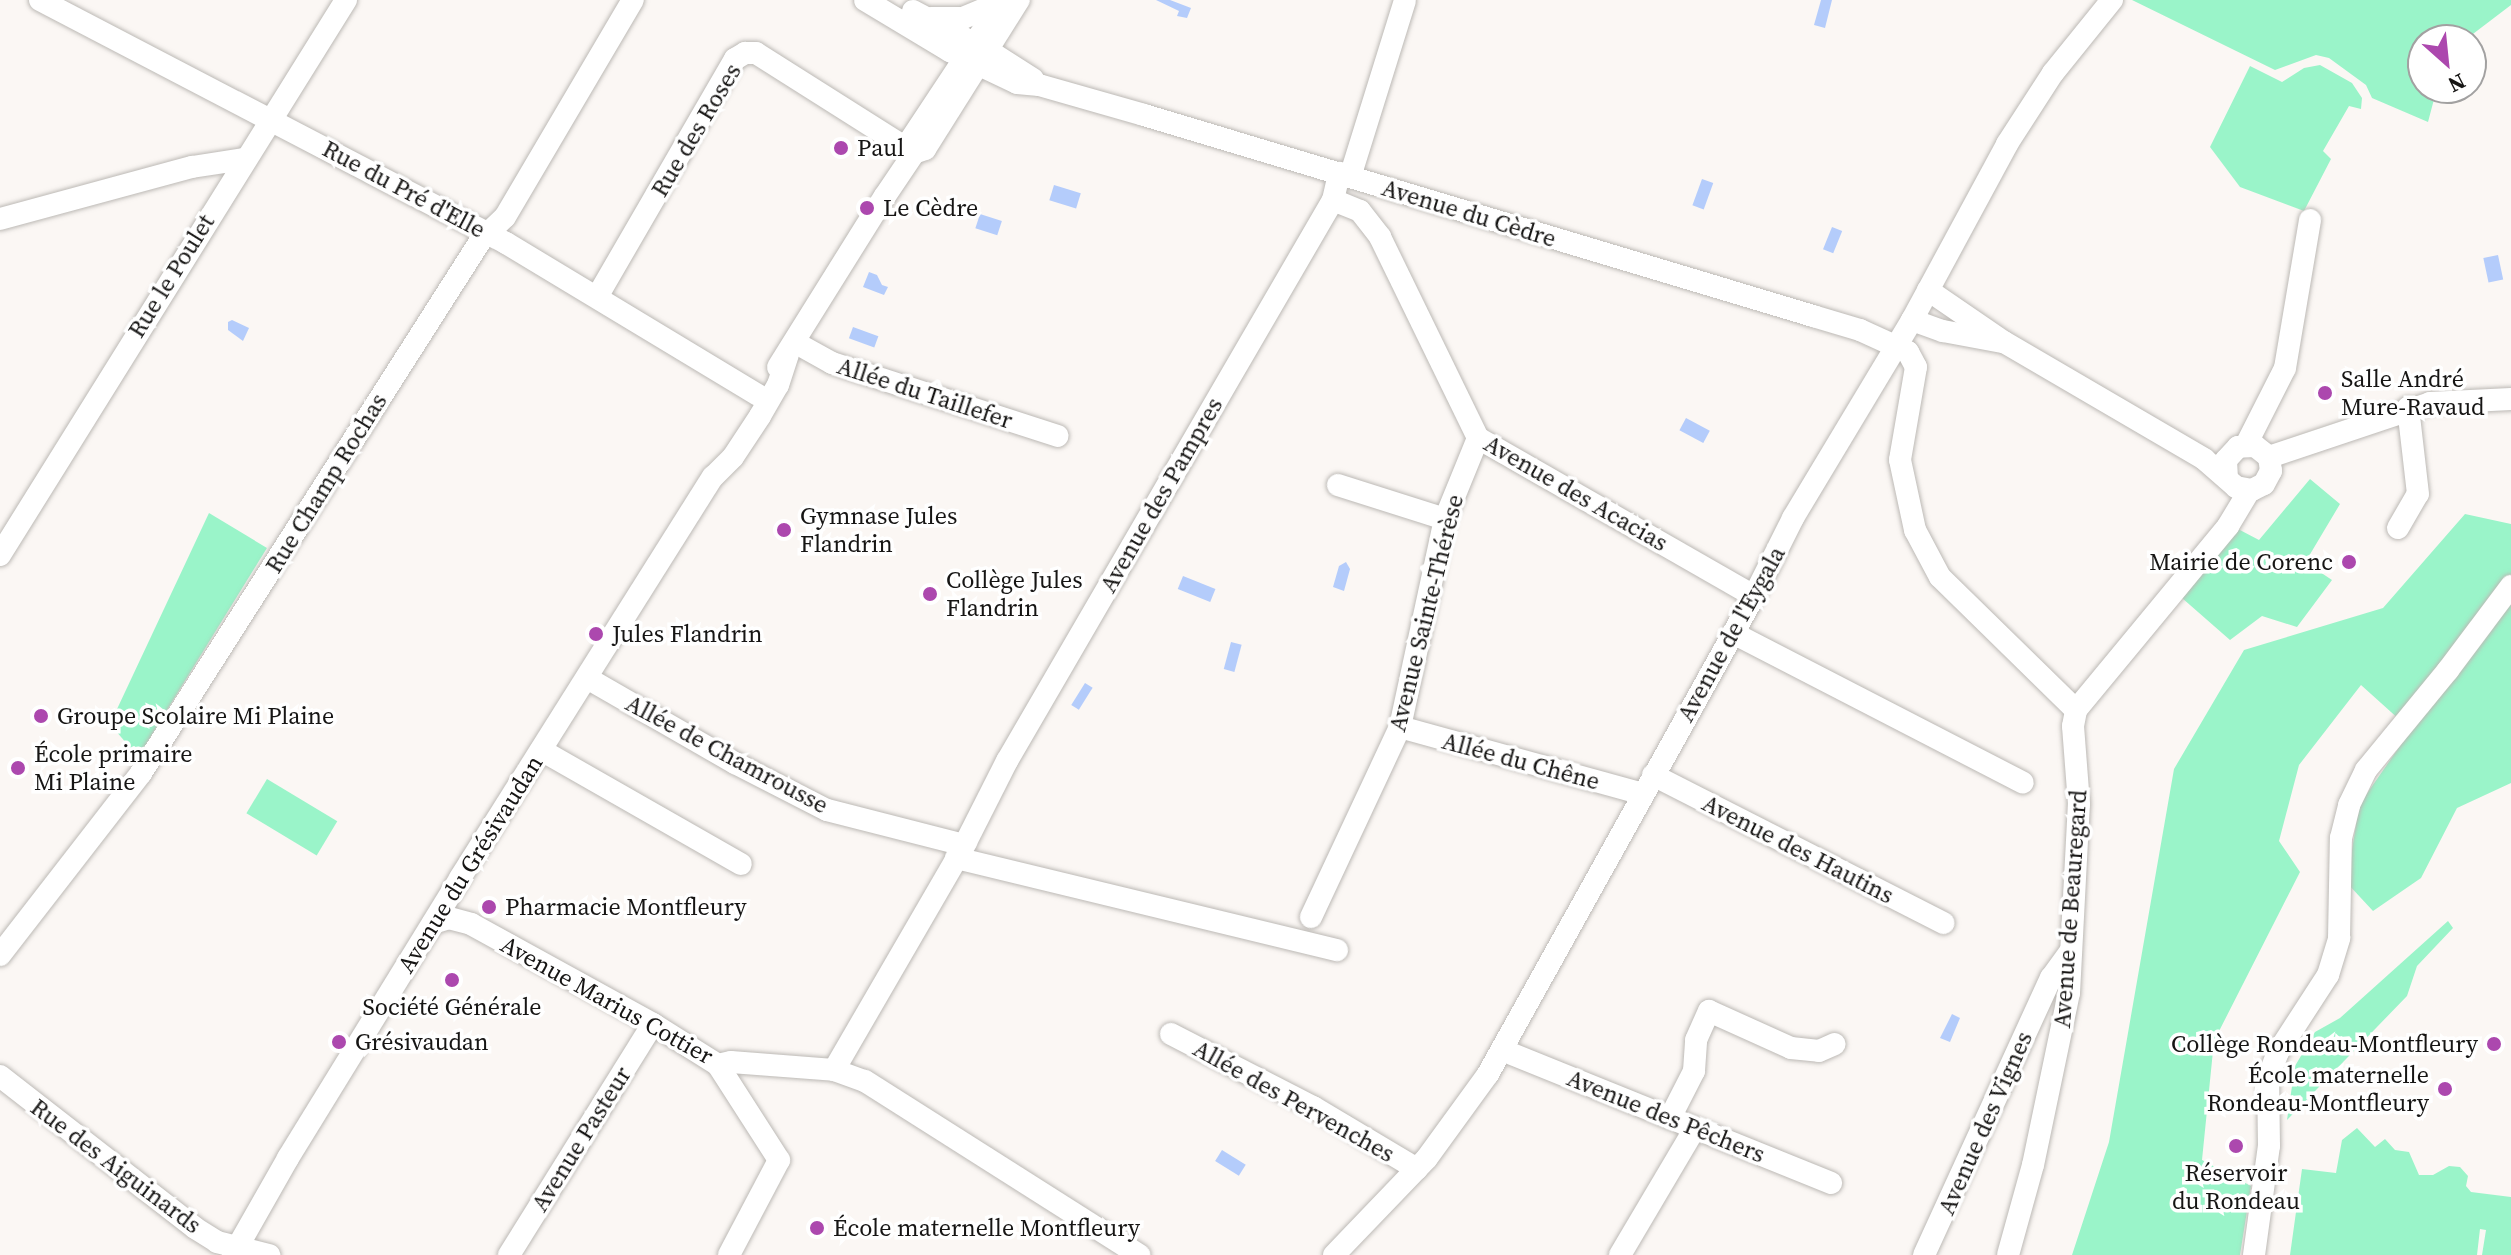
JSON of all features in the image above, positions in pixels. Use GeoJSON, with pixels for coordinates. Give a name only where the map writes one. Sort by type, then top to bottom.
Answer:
{"type":"FeatureCollection","features":[{"type":"Feature","properties":{"kind":"street","name":"Rue du Pré d'Elle"},"geometry":{"type":"LineString","coordinates":[[40,0],[488,236],[597,297],[758,395]]}},
{"type":"Feature","properties":{"kind":"street","name":"Rue le Poulet"},"geometry":{"type":"LineString","coordinates":[[0,555],[244,159],[346,0]]}},
{"type":"Feature","properties":{"kind":"street","name":"Rue Champ Rochas"},"geometry":{"type":"LineString","coordinates":[[0,955],[141,773],[481,240],[488,236],[512,206],[633,0]]}},
{"type":"Feature","properties":{"kind":"street"},"geometry":{"type":"LineString","coordinates":[[865,0],[924,17],[963,18],[1008,0]]}},
{"type":"Feature","properties":{"kind":"street","name":"Avenue du Grésivaudan"},"geometry":{"type":"LineString","coordinates":[[713,477],[717,461],[758,395],[792,349],[914,153],[925,149],[1008,0]]}},
{"type":"Feature","properties":{"kind":"street","name":"Avenue des Pampres"},"geometry":{"type":"LineString","coordinates":[[834,1070],[960,852],[1007,761],[1333,200],[1345,175],[1405,0]]}},
{"type":"Feature","properties":{"kind":"street","name":"Avenue de l'Eygala"},"geometry":{"type":"LineString","coordinates":[[1334,1255],[1451,1130],[1502,1050],[1754,596],[1793,518],[1912,320],[2007,144],[2053,73],[2112,0]]}},
{"type":"Feature","properties":{"kind":"street"},"geometry":{"type":"LineString","coordinates":[[888,6],[976,54]]}},
{"type":"Feature","properties":{"kind":"street"},"geometry":{"type":"LineString","coordinates":[[888,6],[893,25],[932,49],[944,87]]}},
{"type":"Feature","properties":{"kind":"street"},"geometry":{"type":"LineString","coordinates":[[924,17],[976,54]]}},
{"type":"Feature","properties":{"kind":"street","name":"Rue des Roses"},"geometry":{"type":"LineString","coordinates":[[597,297],[735,59],[745,53],[756,53],[914,153]]}},
{"type":"Feature","properties":{"kind":"street","name":"Avenue du Cèdre"},"geometry":{"type":"LineString","coordinates":[[976,54],[1017,83],[1039,85],[1345,175],[1860,330],[1896,346]]}},
{"type":"Feature","properties":{"kind":"street","name":"Avenue du Grésivaudan"},"geometry":{"type":"LineString","coordinates":[[914,153],[911,139],[944,87],[976,54]]}},
{"type":"Feature","properties":{"kind":"street"},"geometry":{"type":"LineString","coordinates":[[0,219],[192,167],[244,159]]}},
{"type":"Feature","properties":{"kind":"street","name":"Avenue des Acacias"},"geometry":{"type":"LineString","coordinates":[[1333,200],[1360,211],[1380,237],[1478,438],[1754,596]]}},
{"type":"Feature","properties":{"kind":"street"},"geometry":{"type":"LineString","coordinates":[[2227,478],[2225,464],[2238,449],[2285,368],[2310,220]]}},
{"type":"Feature","properties":{"kind":"street"},"geometry":{"type":"LineString","coordinates":[[1928,290],[2004,342],[2204,459],[2236,487],[2249,491]]}},
{"type":"Feature","properties":{"kind":"street"},"geometry":{"type":"LineString","coordinates":[[1912,320],[1943,331],[2004,342]]}},
{"type":"Feature","properties":{"kind":"street"},"geometry":{"type":"LineString","coordinates":[[1896,346],[1913,358],[1916,367],[1900,460],[1905,495],[1915,530],[1928,558],[1950,587],[2076,710],[2233,519],[2249,491],[2267,481],[2271,471],[2269,457],[2259,448],[2238,449],[2204,459]]}},
{"type":"Feature","properties":{"kind":"street","name":"Avenue du Grésivaudan"},"geometry":{"type":"LineString","coordinates":[[235,1250],[456,885],[713,477],[733,457],[760,416],[778,385],[792,349]]}},
{"type":"Feature","properties":{"kind":"street","name":"Allée du Taillefer"},"geometry":{"type":"LineString","coordinates":[[792,349],[1058,436]]}},
{"type":"Feature","properties":{"kind":"street"},"geometry":{"type":"LineString","coordinates":[[2269,457],[2408,408],[2430,403],[2511,399]]}},
{"type":"Feature","properties":{"kind":"street"},"geometry":{"type":"LineString","coordinates":[[2398,528],[2418,494],[2408,408]]}},
{"type":"Feature","properties":{"kind":"street","name":"Avenue Sainte-Thérèse"},"geometry":{"type":"LineString","coordinates":[[1311,917],[1400,727],[1445,519],[1478,438]]}},
{"type":"Feature","properties":{"kind":"street"},"geometry":{"type":"LineString","coordinates":[[1338,485],[1445,519]]}},
{"type":"Feature","properties":{"kind":"street"},"geometry":{"type":"LineString","coordinates":[[2254,1255],[2269,1146],[2268,1078],[2278,1052],[2328,975],[2339,938],[2341,838],[2349,805],[2366,770],[2448,670],[2511,586]]}},
{"type":"Feature","properties":{"kind":"street"},"geometry":{"type":"LineString","coordinates":[[1733,633],[2023,783]]}},
{"type":"Feature","properties":{"kind":"street","name":"Allée de Chamrousse"},"geometry":{"type":"LineString","coordinates":[[587,678],[746,769],[827,810],[960,852]]}},
{"type":"Feature","properties":{"kind":"street","name":"Avenue de Beauregard"},"geometry":{"type":"LineString","coordinates":[[2008,1255],[2062,1036],[2071,950],[2079,804],[2073,726],[2076,710]]}},
{"type":"Feature","properties":{"kind":"street","name":"Allée du Chêne"},"geometry":{"type":"LineString","coordinates":[[1400,727],[1648,784]]}},
{"type":"Feature","properties":{"kind":"street"},"geometry":{"type":"LineString","coordinates":[[541,750],[741,864]]}},
{"type":"Feature","properties":{"kind":"street","name":"Avenue des Hautins"},"geometry":{"type":"LineString","coordinates":[[1648,784],[1943,923]]}},
{"type":"Feature","properties":{"kind":"street"},"geometry":{"type":"LineString","coordinates":[[960,852],[1337,950]]}},
{"type":"Feature","properties":{"kind":"street"},"geometry":{"type":"LineString","coordinates":[[456,885],[471,924]]}},
{"type":"Feature","properties":{"kind":"street","name":"Avenue Marius Cottier"},"geometry":{"type":"LineString","coordinates":[[433,923],[449,918],[471,924],[653,1024],[718,1065],[746,1063],[834,1070],[865,1081],[1139,1255]]}},
{"type":"Feature","properties":{"kind":"street","name":"Avenue des Vignes"},"geometry":{"type":"LineString","coordinates":[[1924,1255],[2051,978],[2071,950]]}},
{"type":"Feature","properties":{"kind":"street"},"geometry":{"type":"LineString","coordinates":[[1670,1118],[1694,1071],[1696,1040],[1709,1011],[1791,1048],[1819,1051],[1835,1044]]}},
{"type":"Feature","properties":{"kind":"street","name":"Avenue Pasteur"},"geometry":{"type":"LineString","coordinates":[[509,1255],[653,1024]]}},
{"type":"Feature","properties":{"kind":"street","name":"Allée des Pervenches"},"geometry":{"type":"LineString","coordinates":[[1171,1034],[1313,1107],[1417,1169]]}},
{"type":"Feature","properties":{"kind":"street","name":"Avenue des Pêchers"},"geometry":{"type":"LineString","coordinates":[[1502,1050],[1831,1183]]}},
{"type":"Feature","properties":{"kind":"street","name":"Avenue Marius Cottier"},"geometry":{"type":"LineString","coordinates":[[731,1087],[746,1063]]}},
{"type":"Feature","properties":{"kind":"street"},"geometry":{"type":"LineString","coordinates":[[718,1065],[776,1152],[777,1168],[736,1252]]}},
{"type":"Feature","properties":{"kind":"street","name":"Rue des Aiguinards"},"geometry":{"type":"LineString","coordinates":[[0,1076],[195,1228],[235,1250],[269,1255]]}},
{"type":"Feature","properties":{"kind":"street"},"geometry":{"type":"LineString","coordinates":[[1620,1255],[1695,1128]]}},
{"type":"Feature","properties":{"kind":"green space"},"geometry":{"type":"Polygon","coordinates":[[[2132,0],[2511,0],[2511,5],[2486,24],[2407,24],[2407,104],[2433,104],[2428,122],[2372,98],[2366,85],[2329,58],[2316,55],[2275,70],[2132,0]]]}},
{"type":"Feature","properties":{"kind":"green space"},"geometry":{"type":"Polygon","coordinates":[[[2320,65],[2352,83],[2362,98],[2361,109],[2349,106],[2323,151],[2331,159],[2304,211],[2240,187],[2210,147],[2250,66],[2282,82],[2304,68],[2320,65]]]}},
{"type":"Feature","properties":{"kind":"green space"},"geometry":{"type":"Polygon","coordinates":[[[2310,479],[2340,504],[2309,556],[2311,566],[2332,580],[2297,627],[2262,616],[2230,640],[2182,598],[2238,529],[2259,540],[2310,479]]]}},
{"type":"Feature","properties":{"kind":"green space"},"geometry":{"type":"Polygon","coordinates":[[[209,513],[267,548],[138,757],[110,724],[209,513]]]}},
{"type":"Feature","properties":{"kind":"green space"},"geometry":{"type":"Polygon","coordinates":[[[2465,514],[2511,524],[2511,783],[2457,808],[2421,878],[2373,911],[2347,883],[2359,805],[2411,730],[2361,685],[2299,765],[2279,841],[2300,872],[2214,1041],[2202,1160],[2251,1186],[2240,1255],[2072,1255],[2109,1142],[2174,769],[2244,650],[2383,608],[2465,514]]]}},
{"type":"Feature","properties":{"kind":"green space"},"geometry":{"type":"Polygon","coordinates":[[[267,779],[337,821],[317,856],[246,813],[267,779]]]}},
{"type":"Feature","properties":{"kind":"green space"},"geometry":{"type":"Polygon","coordinates":[[[2448,921],[2453,928],[2417,966],[2407,996],[2287,1120],[2295,1066],[2315,1032],[2340,1018],[2448,921]]]}},
{"type":"Feature","properties":{"kind":"green space"},"geometry":{"type":"Polygon","coordinates":[[[2357,1128],[2375,1147],[2385,1139],[2395,1150],[2409,1152],[2419,1175],[2433,1175],[2449,1166],[2460,1167],[2468,1176],[2466,1186],[2471,1192],[2511,1197],[2511,1255],[2482,1255],[2486,1230],[2480,1229],[2477,1255],[2290,1255],[2302,1169],[2336,1173],[2342,1140],[2357,1128]]]}},
{"type":"Feature","properties":{"kind":"water"},"geometry":{"type":"Polygon","coordinates":[[[1156,0],[1170,0],[1191,8],[1187,18],[1177,16],[1179,11],[1156,0]]]}},
{"type":"Feature","properties":{"kind":"water"},"geometry":{"type":"Polygon","coordinates":[[[1821,0],[1832,0],[1825,28],[1814,25],[1821,0]]]}},
{"type":"Feature","properties":{"kind":"water"},"geometry":{"type":"Polygon","coordinates":[[[1702,179],[1713,183],[1704,209],[1692,205],[1702,179]]]}},
{"type":"Feature","properties":{"kind":"water"},"geometry":{"type":"Polygon","coordinates":[[[1054,185],[1081,193],[1076,208],[1049,200],[1054,185]]]}},
{"type":"Feature","properties":{"kind":"water"},"geometry":{"type":"Polygon","coordinates":[[[980,214],[1002,221],[997,235],[975,228],[980,214]]]}},
{"type":"Feature","properties":{"kind":"water"},"geometry":{"type":"Polygon","coordinates":[[[1832,227],[1842,231],[1833,253],[1823,249],[1832,227]]]}},
{"type":"Feature","properties":{"kind":"water"},"geometry":{"type":"Polygon","coordinates":[[[2498,255],[2503,279],[2489,283],[2483,258],[2498,255]]]}},
{"type":"Feature","properties":{"kind":"water"},"geometry":{"type":"Polygon","coordinates":[[[869,272],[877,275],[882,285],[888,287],[884,295],[863,287],[869,272]]]}},
{"type":"Feature","properties":{"kind":"water"},"geometry":{"type":"Polygon","coordinates":[[[232,320],[249,328],[243,341],[228,330],[228,322],[232,320]]]}},
{"type":"Feature","properties":{"kind":"water"},"geometry":{"type":"Polygon","coordinates":[[[853,327],[878,336],[874,348],[849,338],[853,327]]]}},
{"type":"Feature","properties":{"kind":"water"},"geometry":{"type":"Polygon","coordinates":[[[1686,418],[1710,431],[1703,443],[1679,430],[1686,418]]]}},
{"type":"Feature","properties":{"kind":"water"},"geometry":{"type":"Polygon","coordinates":[[[1346,562],[1350,569],[1344,591],[1333,587],[1339,566],[1346,562]]]}},
{"type":"Feature","properties":{"kind":"water"},"geometry":{"type":"Polygon","coordinates":[[[1183,576],[1215,589],[1210,602],[1178,589],[1183,576]]]}},
{"type":"Feature","properties":{"kind":"water"},"geometry":{"type":"Polygon","coordinates":[[[1231,642],[1242,645],[1234,672],[1224,669],[1231,642]]]}},
{"type":"Feature","properties":{"kind":"water"},"geometry":{"type":"Polygon","coordinates":[[[1085,683],[1093,688],[1079,710],[1071,705],[1085,683]]]}},
{"type":"Feature","properties":{"kind":"water"},"geometry":{"type":"Polygon","coordinates":[[[1952,1014],[1960,1018],[1950,1042],[1940,1038],[1952,1014]]]}},
{"type":"Feature","properties":{"kind":"water"},"geometry":{"type":"Polygon","coordinates":[[[1222,1150],[1246,1165],[1239,1176],[1215,1161],[1222,1150]]]}},
{"type":"Feature","properties":{"kind":"place","name":"Paul"},"geometry":{"type":"Point","coordinates":[841,148]}},
{"type":"Feature","properties":{"kind":"place","name":"Le Cèdre"},"geometry":{"type":"Point","coordinates":[867,208]}},
{"type":"Feature","properties":{"kind":"place","name":"Salle André Mure-Ravaud"},"geometry":{"type":"Point","coordinates":[2325,393]}},
{"type":"Feature","properties":{"kind":"place","name":"Gymnase Jules Flandrin"},"geometry":{"type":"Point","coordinates":[784,530]}},
{"type":"Feature","properties":{"kind":"place","name":"Mairie de Corenc"},"geometry":{"type":"Point","coordinates":[2349,562]}},
{"type":"Feature","properties":{"kind":"place","name":"Collège Jules Flandrin"},"geometry":{"type":"Point","coordinates":[930,594]}},
{"type":"Feature","properties":{"kind":"place","name":"Jules Flandrin"},"geometry":{"type":"Point","coordinates":[596,634]}},
{"type":"Feature","properties":{"kind":"place","name":"Groupe Scolaire Mi Plaine"},"geometry":{"type":"Point","coordinates":[41,716]}},
{"type":"Feature","properties":{"kind":"place","name":"École primaire Mi Plaine"},"geometry":{"type":"Point","coordinates":[18,768]}},
{"type":"Feature","properties":{"kind":"place","name":"Pharmacie Montfleury"},"geometry":{"type":"Point","coordinates":[489,907]}},
{"type":"Feature","properties":{"kind":"place","name":"Société Générale"},"geometry":{"type":"Point","coordinates":[452,980]}},
{"type":"Feature","properties":{"kind":"place","name":"Grésivaudan"},"geometry":{"type":"Point","coordinates":[339,1042]}},
{"type":"Feature","properties":{"kind":"place","name":"Collège Rondeau-Montfleury"},"geometry":{"type":"Point","coordinates":[2494,1044]}},
{"type":"Feature","properties":{"kind":"place","name":"École maternelle Rondeau-Montfleury"},"geometry":{"type":"Point","coordinates":[2445,1089]}},
{"type":"Feature","properties":{"kind":"place","name":"Réservoir du Rondeau"},"geometry":{"type":"Point","coordinates":[2236,1146]}},
{"type":"Feature","properties":{"kind":"place","name":"École maternelle Montfleury"},"geometry":{"type":"Point","coordinates":[817,1228]}}]}
